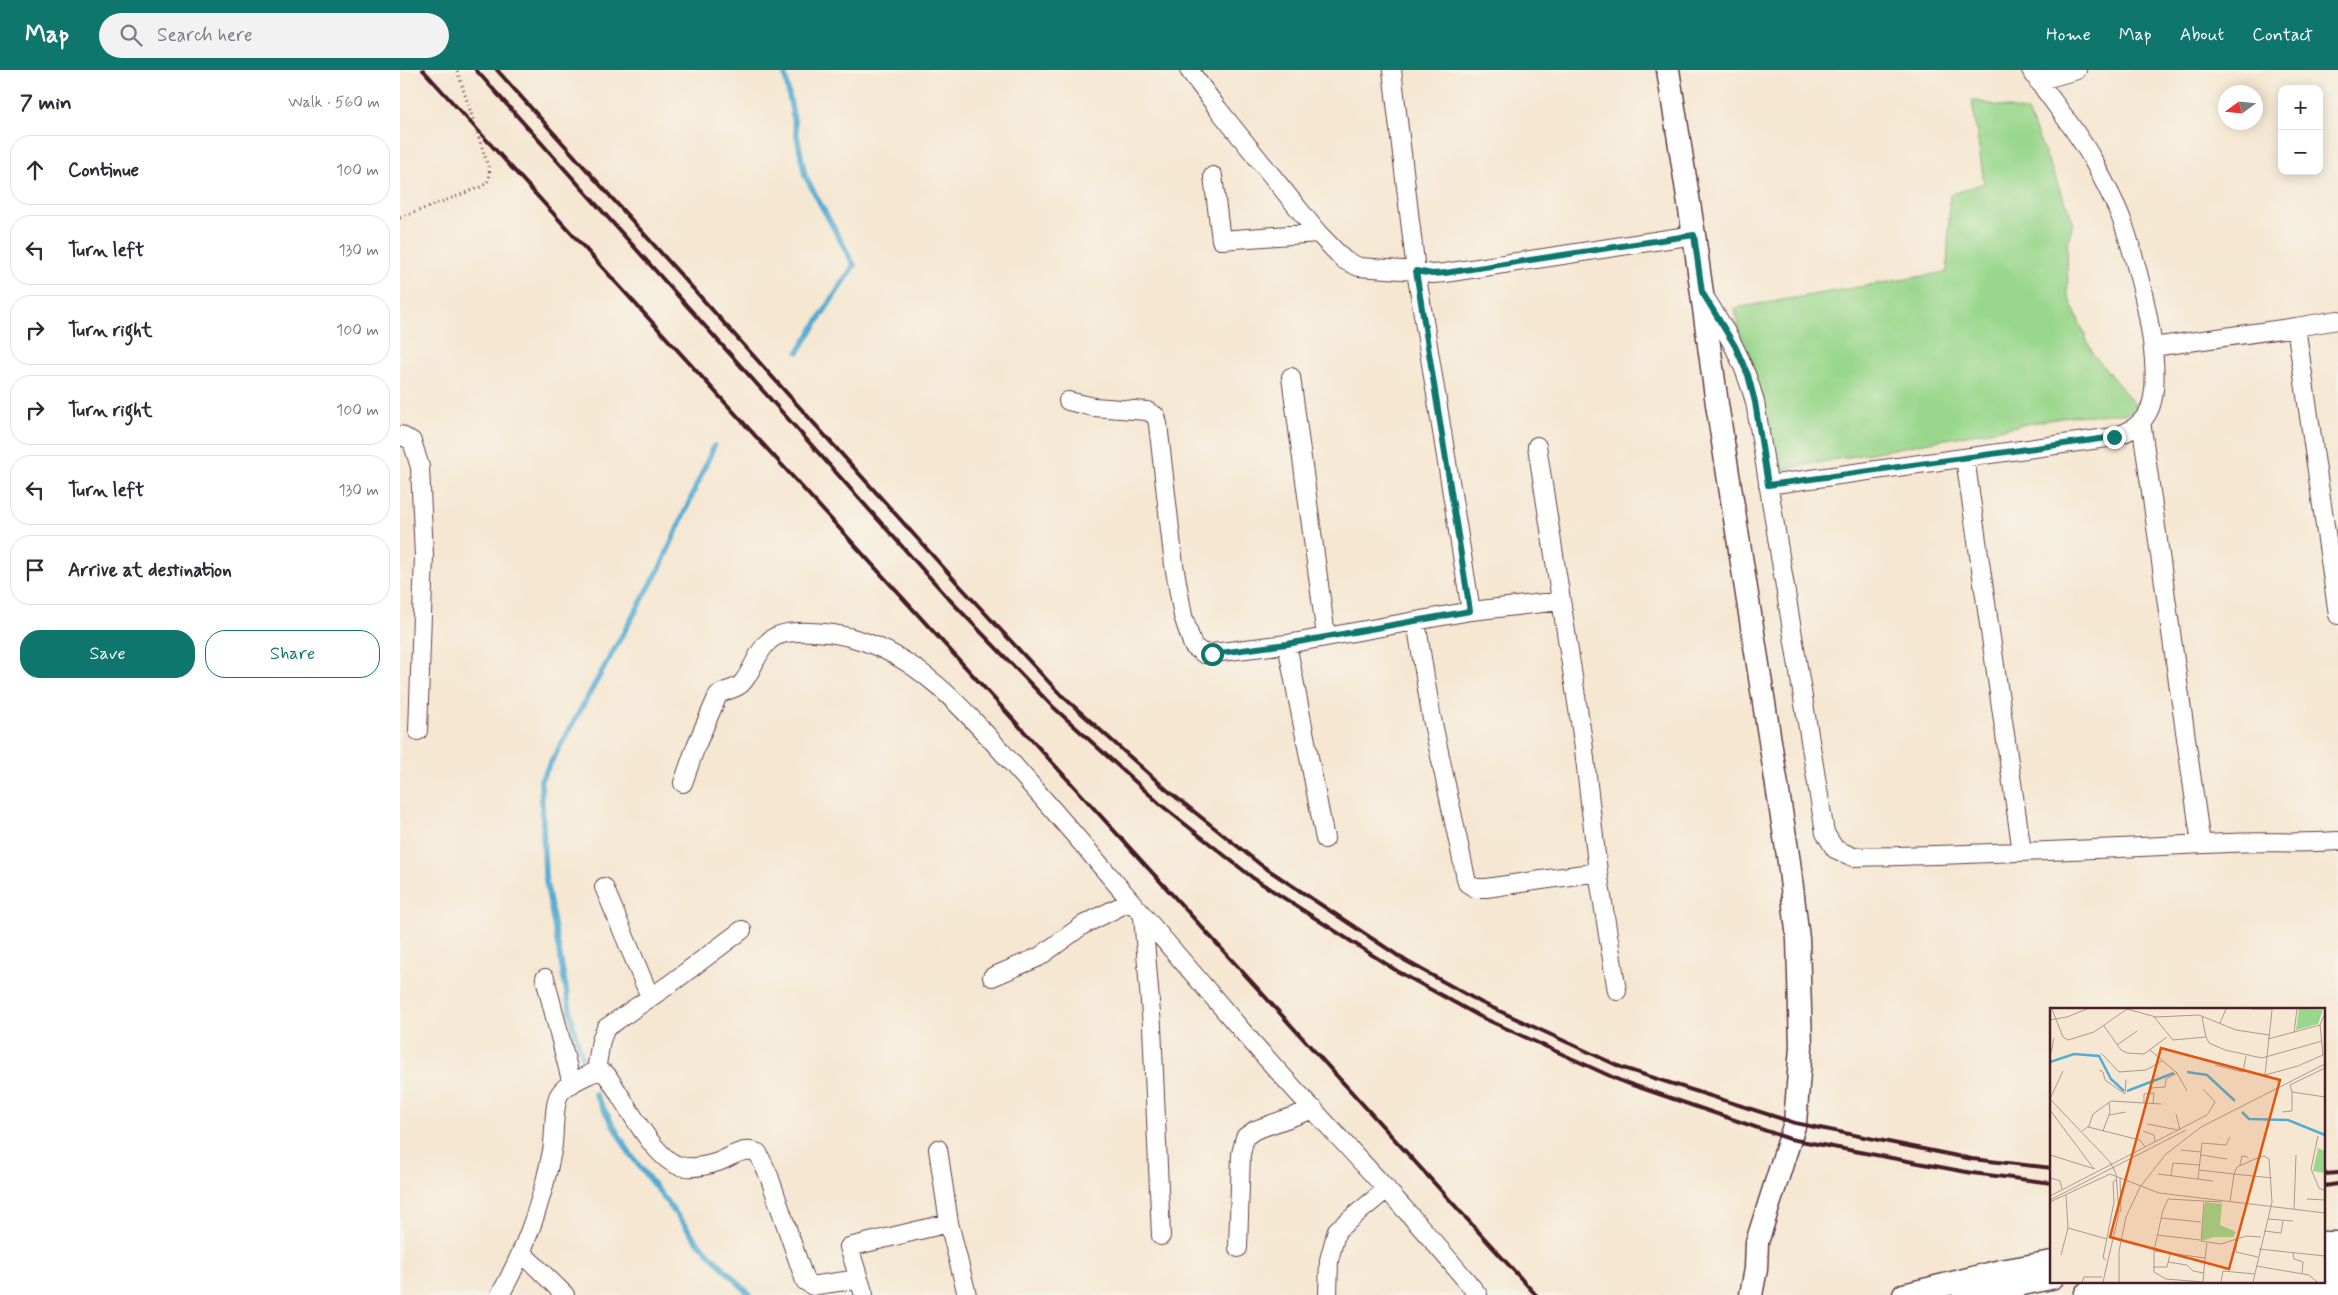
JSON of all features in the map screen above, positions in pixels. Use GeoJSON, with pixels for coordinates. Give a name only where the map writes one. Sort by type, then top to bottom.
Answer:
{"type":"FeatureCollection","features":[{"type":"Feature","properties":{"kind":"main road"},"geometry":{"type":"LineString","coordinates":[[1965,1295],[2050,1276]]}},
{"type":"Feature","properties":{"kind":"main road"},"geometry":{"type":"LineString","coordinates":[[2087,1295],[2114,1289],[2338,1287]]}},
{"type":"Feature","properties":{"kind":"street"},"geometry":{"type":"LineString","coordinates":[[1190,70],[1218,109],[1318,233],[1344,260],[1359,267],[1432,274],[1445,273],[1694,235]]}},
{"type":"Feature","properties":{"kind":"street"},"geometry":{"type":"LineString","coordinates":[[1392,70],[1416,271],[1470,611]]}},
{"type":"Feature","properties":{"kind":"street"},"geometry":{"type":"LineString","coordinates":[[1668,70],[1694,235],[1718,414],[1789,862],[1798,939],[1801,1047],[1795,1123],[1757,1242],[1756,1269],[1751,1295]]}},
{"type":"Feature","properties":{"kind":"street"},"geometry":{"type":"LineString","coordinates":[[2034,75],[2077,70]]}},
{"type":"Feature","properties":{"kind":"street"},"geometry":{"type":"LineString","coordinates":[[1768,485],[2114,437],[2134,429],[2148,413],[2155,384],[2154,347],[2140,282],[2120,215],[2092,160],[2064,114],[2034,75]]}},
{"type":"Feature","properties":{"kind":"street"},"geometry":{"type":"LineString","coordinates":[[1213,176],[1220,240],[1318,233]]}},
{"type":"Feature","properties":{"kind":"street"},"geometry":{"type":"LineString","coordinates":[[1702,292],[1735,346],[1748,375],[1755,402],[1825,833],[1835,849],[1853,857],[2231,843],[2305,844],[2338,841]]}},
{"type":"Feature","properties":{"kind":"street"},"geometry":{"type":"LineString","coordinates":[[2154,347],[2338,320]]}},
{"type":"Feature","properties":{"kind":"street"},"geometry":{"type":"LineString","coordinates":[[2296,327],[2338,615]]}},
{"type":"Feature","properties":{"kind":"street"},"geometry":{"type":"LineString","coordinates":[[1291,377],[1326,636]]}},
{"type":"Feature","properties":{"kind":"street"},"geometry":{"type":"LineString","coordinates":[[1068,401],[1094,407],[1146,411],[1156,416],[1183,616],[1193,646],[1204,654],[1287,644],[1470,611],[1561,601]]}},
{"type":"Feature","properties":{"kind":"street"},"geometry":{"type":"LineString","coordinates":[[2141,421],[2201,844]]}},
{"type":"Feature","properties":{"kind":"street"},"geometry":{"type":"LineString","coordinates":[[400,435],[412,441],[420,467],[424,556],[418,731]]}},
{"type":"Feature","properties":{"kind":"street"},"geometry":{"type":"LineString","coordinates":[[1537,446],[1583,741],[1598,872],[1617,991]]}},
{"type":"Feature","properties":{"kind":"street"},"geometry":{"type":"LineString","coordinates":[[1965,458],[2022,852]]}},
{"type":"Feature","properties":{"kind":"street"},"geometry":{"type":"LineString","coordinates":[[1416,621],[1431,714],[1467,883],[1475,888],[1486,888],[1598,872]]}},
{"type":"Feature","properties":{"kind":"street"},"geometry":{"type":"LineString","coordinates":[[683,783],[696,746],[718,695],[736,688],[743,682],[768,641],[779,634],[793,632],[855,638],[900,657],[951,698],[1047,803],[1246,1035],[1387,1189],[1478,1295]]}},
{"type":"Feature","properties":{"kind":"street"},"geometry":{"type":"LineString","coordinates":[[1287,644],[1325,839]]}},
{"type":"Feature","properties":{"kind":"street"},"geometry":{"type":"LineString","coordinates":[[604,887],[650,997]]}},
{"type":"Feature","properties":{"kind":"street"},"geometry":{"type":"LineString","coordinates":[[992,977],[1039,957],[1083,925],[1131,901]]}},
{"type":"Feature","properties":{"kind":"street"},"geometry":{"type":"LineString","coordinates":[[1144,916],[1152,1026],[1162,1236]]}},
{"type":"Feature","properties":{"kind":"street"},"geometry":{"type":"LineString","coordinates":[[596,1071],[601,1040],[606,1028],[742,930]]}},
{"type":"Feature","properties":{"kind":"street"},"geometry":{"type":"LineString","coordinates":[[545,978],[572,1084]]}},
{"type":"Feature","properties":{"kind":"street"},"geometry":{"type":"LineString","coordinates":[[500,1295],[521,1252],[544,1184],[552,1149],[558,1097],[572,1084],[596,1071],[606,1074],[650,1141],[676,1165],[700,1167],[745,1150],[758,1153],[769,1176],[805,1281],[813,1286],[861,1287],[849,1247],[949,1223]]}},
{"type":"Feature","properties":{"kind":"street"},"geometry":{"type":"LineString","coordinates":[[1238,1248],[1241,1154],[1245,1137],[1255,1130],[1314,1109]]}},
{"type":"Feature","properties":{"kind":"street"},"geometry":{"type":"LineString","coordinates":[[938,1149],[949,1223],[967,1295]]}},
{"type":"Feature","properties":{"kind":"street"},"geometry":{"type":"LineString","coordinates":[[1328,1295],[1329,1260],[1337,1230],[1387,1189]]}},
{"type":"Feature","properties":{"kind":"street"},"geometry":{"type":"LineString","coordinates":[[521,1252],[565,1295]]}},
{"type":"Feature","properties":{"kind":"street"},"geometry":{"type":"LineString","coordinates":[[1904,1295],[2001,1270],[2050,1262]]}},
{"type":"Feature","properties":{"kind":"path"},"geometry":{"type":"LineString","coordinates":[[400,218],[478,188],[489,180],[489,169],[457,70]]}},
{"type":"Feature","properties":{"kind":"green space"},"geometry":{"type":"Polygon","coordinates":[[[1972,100],[2028,112],[2073,221],[2067,248],[2068,296],[2093,354],[2142,413],[2070,416],[1763,473],[1735,308],[1947,272],[1950,195],[1984,183],[1972,100]]]}},
{"type":"Feature","properties":{"kind":"waterway"},"geometry":{"type":"LineString","coordinates":[[784,70],[805,176],[854,265],[798,352]]}},
{"type":"Feature","properties":{"kind":"waterway"},"geometry":{"type":"LineString","coordinates":[[583,1060],[573,1026],[545,876],[541,780],[660,568],[714,446]]}},
{"type":"Feature","properties":{"kind":"waterway"},"geometry":{"type":"LineString","coordinates":[[595,1094],[630,1154],[697,1241],[750,1295]]}},
{"type":"Feature","properties":{"kind":"railway"},"geometry":{"type":"LineString","coordinates":[[423,70],[1536,1295]]}},
{"type":"Feature","properties":{"kind":"railway"},"geometry":{"type":"LineString","coordinates":[[476,70],[950,600],[1051,705],[1161,805],[1253,878],[1397,971],[1481,1017],[1621,1081],[1790,1139],[1972,1173],[2050,1183]]}},
{"type":"Feature","properties":{"kind":"railway"},"geometry":{"type":"LineString","coordinates":[[497,70],[960,586],[1059,693],[1167,790],[1261,865],[1406,961],[1482,1003],[1623,1068],[1795,1123],[1972,1159],[2050,1168]]}},
{"type":"Feature","properties":{"kind":"railway"},"geometry":{"type":"LineString","coordinates":[[2326,1174],[2338,1173]]}},
{"type":"Feature","properties":{"kind":"railway"},"geometry":{"type":"LineString","coordinates":[[2326,1186],[2338,1184]]}},
{"type":"Feature","properties":{"kind":"route"},"geometry":{"type":"LineString","coordinates":[[1212,654],[1287,644],[1470,611],[1416,271],[1432,274],[1445,273],[1694,235],[1702,292],[1735,346],[1748,375],[1755,402],[1768,485],[2114,437]]}}]}
